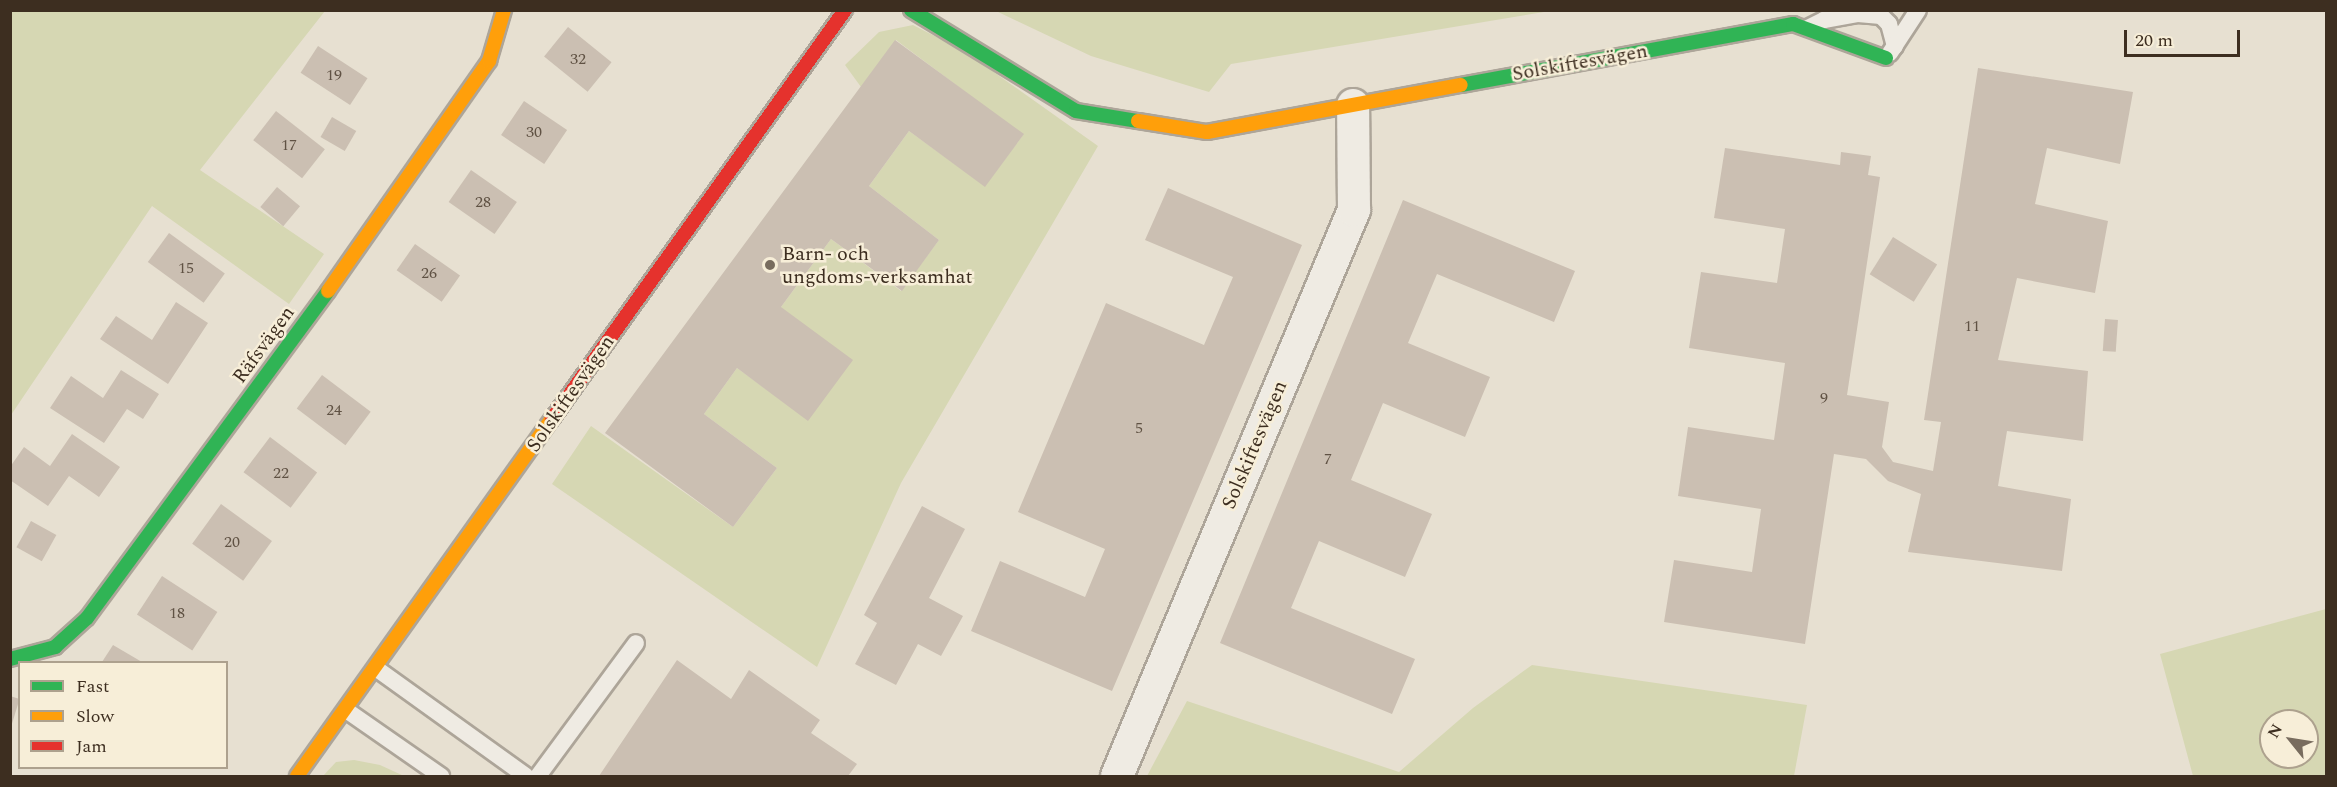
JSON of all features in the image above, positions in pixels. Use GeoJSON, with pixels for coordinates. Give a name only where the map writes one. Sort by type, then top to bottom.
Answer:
{"type":"FeatureCollection","features":[{"type":"Feature","properties":{"kind":"street","name":"Räfsvägen"},"geometry":{"type":"LineString","coordinates":[[10,659],[55,647],[87,618],[323,298],[489,61],[504,10]]}},
{"type":"Feature","properties":{"kind":"street","name":"Solskiftesvägen"},"geometry":{"type":"LineString","coordinates":[[297,777],[377,669],[845,10]]}},
{"type":"Feature","properties":{"kind":"street","name":"Solskiftesvägen"},"geometry":{"type":"LineString","coordinates":[[911,10],[1076,111],[1207,132],[1793,24],[1891,52]]}},
{"type":"Feature","properties":{"kind":"street","name":"Solskiftesvägen"},"geometry":{"type":"LineString","coordinates":[[1117,777],[1353,210],[1353,105]]}},
{"type":"Feature","properties":{"kind":"lane"},"geometry":{"type":"LineString","coordinates":[[1891,52],[1918,10]]}},
{"type":"Feature","properties":{"kind":"lane","name":"Solskiftesvägen"},"geometry":{"type":"LineString","coordinates":[[1806,29],[1824,20],[1858,14],[1881,16],[1889,24],[1891,52]]}},
{"type":"Feature","properties":{"kind":"lane"},"geometry":{"type":"LineString","coordinates":[[538,777],[636,643]]}},
{"type":"Feature","properties":{"kind":"lane"},"geometry":{"type":"LineString","coordinates":[[377,669],[526,777]]}},
{"type":"Feature","properties":{"kind":"lane"},"geometry":{"type":"LineString","coordinates":[[346,710],[441,777]]}},
{"type":"Feature","properties":{"kind":"green space"},"geometry":{"type":"Polygon","coordinates":[[[11,10],[325,11],[200,170],[324,254],[289,304],[152,206],[11,415],[11,10]]]}},
{"type":"Feature","properties":{"kind":"green space"},"geometry":{"type":"Polygon","coordinates":[[[996,11],[1550,11],[1231,64],[1209,92],[1091,56],[996,11]]]}},
{"type":"Feature","properties":{"kind":"green space"},"geometry":{"type":"Polygon","coordinates":[[[913,25],[964,51],[1098,146],[901,483],[817,667],[552,484],[591,426],[733,527],[777,468],[704,414],[737,368],[808,420],[781,307],[831,239],[901,291],[939,240],[869,186],[909,131],[985,186],[1023,135],[896,40],[861,87],[845,65],[879,32],[913,25]]]}},
{"type":"Feature","properties":{"kind":"green space"},"geometry":{"type":"Polygon","coordinates":[[[2326,609],[2326,776],[2193,776],[2160,654],[2326,609]]]}},
{"type":"Feature","properties":{"kind":"green space"},"geometry":{"type":"Polygon","coordinates":[[[1532,665],[1807,705],[1794,776],[1147,776],[1187,701],[1399,772],[1473,708],[1532,665]]]}},
{"type":"Feature","properties":{"kind":"green space"},"geometry":{"type":"Polygon","coordinates":[[[354,760],[380,765],[404,776],[323,776],[336,762],[354,760]]]}},
{"type":"Feature","properties":{"kind":"building"},"geometry":{"type":"Polygon","coordinates":[[[568,27],[612,62],[588,92],[544,57],[568,27]]]}},
{"type":"Feature","properties":{"kind":"building","name":"Barn- och ungdoms-verksamhat"},"geometry":{"type":"Polygon","coordinates":[[[895,40],[1024,134],[985,187],[909,131],[869,186],[939,240],[902,291],[831,239],[781,307],[853,360],[808,421],[737,368],[704,414],[777,468],[733,527],[605,433],[895,40]]]}},
{"type":"Feature","properties":{"kind":"building"},"geometry":{"type":"Polygon","coordinates":[[[318,46],[367,78],[350,105],[301,73],[318,46]]]}},
{"type":"Feature","properties":{"kind":"building"},"geometry":{"type":"Polygon","coordinates":[[[1978,68],[2133,92],[2120,164],[2047,148],[2035,204],[2108,221],[2095,293],[2017,278],[1998,360],[2088,371],[2083,441],[2007,431],[1998,486],[2071,499],[2062,571],[1908,552],[1921,494],[1888,481],[1866,459],[1834,454],[1805,644],[1664,622],[1674,560],[1752,572],[1761,509],[1678,496],[1688,427],[1774,440],[1785,363],[1689,348],[1701,272],[1777,283],[1785,229],[1714,218],[1725,148],[1840,165],[1841,152],[1871,156],[1868,175],[1880,177],[1847,395],[1889,402],[1882,447],[1893,462],[1933,471],[1941,422],[1924,420],[1978,68]]]}},
{"type":"Feature","properties":{"kind":"building"},"geometry":{"type":"Polygon","coordinates":[[[524,101],[567,130],[544,164],[501,135],[524,101]]]}},
{"type":"Feature","properties":{"kind":"building"},"geometry":{"type":"Polygon","coordinates":[[[276,111],[325,149],[302,178],[253,140],[276,111]]]}},
{"type":"Feature","properties":{"kind":"building"},"geometry":{"type":"Polygon","coordinates":[[[332,117],[356,131],[345,151],[320,137],[332,117]]]}},
{"type":"Feature","properties":{"kind":"building"},"geometry":{"type":"Polygon","coordinates":[[[471,170],[517,202],[495,234],[449,202],[471,170]]]}},
{"type":"Feature","properties":{"kind":"building"},"geometry":{"type":"Polygon","coordinates":[[[277,187],[300,206],[283,226],[260,207],[277,187]]]}},
{"type":"Feature","properties":{"kind":"building"},"geometry":{"type":"Polygon","coordinates":[[[1168,188],[1302,245],[1112,691],[971,631],[1000,561],[1085,597],[1105,549],[1018,512],[1106,303],[1204,345],[1233,277],[1145,240],[1168,188]]]}},
{"type":"Feature","properties":{"kind":"building"},"geometry":{"type":"Polygon","coordinates":[[[1403,200],[1575,271],[1554,322],[1437,274],[1408,343],[1490,377],[1465,437],[1383,403],[1351,480],[1432,514],[1405,577],[1319,541],[1291,608],[1415,659],[1392,714],[1220,643],[1403,200]]]}},
{"type":"Feature","properties":{"kind":"building"},"geometry":{"type":"Polygon","coordinates":[[[169,233],[225,274],[204,303],[148,262],[169,233]]]}},
{"type":"Feature","properties":{"kind":"building"},"geometry":{"type":"Polygon","coordinates":[[[1893,237],[1937,265],[1914,302],[1870,274],[1893,237]]]}},
{"type":"Feature","properties":{"kind":"building"},"geometry":{"type":"Polygon","coordinates":[[[415,244],[460,276],[442,302],[397,270],[415,244]]]}},
{"type":"Feature","properties":{"kind":"building"},"geometry":{"type":"Polygon","coordinates":[[[176,302],[208,323],[168,384],[100,339],[116,316],[152,340],[176,302]]]}},
{"type":"Feature","properties":{"kind":"building"},"geometry":{"type":"Polygon","coordinates":[[[2105,319],[2118,320],[2116,352],[2103,351],[2105,319]]]}},
{"type":"Feature","properties":{"kind":"building"},"geometry":{"type":"Polygon","coordinates":[[[121,370],[159,394],[143,419],[127,409],[104,443],[50,408],[71,376],[103,398],[121,370]]]}},
{"type":"Feature","properties":{"kind":"building"},"geometry":{"type":"Polygon","coordinates":[[[322,375],[371,412],[345,445],[297,409],[322,375]]]}},
{"type":"Feature","properties":{"kind":"building"},"geometry":{"type":"Polygon","coordinates":[[[72,434],[120,467],[99,497],[69,476],[48,506],[10,480],[10,467],[24,447],[50,466],[72,434]]]}},
{"type":"Feature","properties":{"kind":"building"},"geometry":{"type":"Polygon","coordinates":[[[270,437],[317,473],[291,508],[244,472],[270,437]]]}},
{"type":"Feature","properties":{"kind":"building"},"geometry":{"type":"Polygon","coordinates":[[[221,504],[272,541],[243,581],[192,544],[221,504]]]}},
{"type":"Feature","properties":{"kind":"building"},"geometry":{"type":"Polygon","coordinates":[[[922,506],[965,529],[929,598],[963,616],[941,656],[918,644],[896,685],[855,664],[877,623],[864,615],[922,506]]]}},
{"type":"Feature","properties":{"kind":"building"},"geometry":{"type":"Polygon","coordinates":[[[31,521],[56,535],[42,561],[16,547],[31,521]]]}},
{"type":"Feature","properties":{"kind":"building"},"geometry":{"type":"Polygon","coordinates":[[[162,576],[217,612],[192,651],[137,615],[162,576]]]}},
{"type":"Feature","properties":{"kind":"building"},"geometry":{"type":"Polygon","coordinates":[[[113,645],[140,661],[103,661],[113,645]]]}},
{"type":"Feature","properties":{"kind":"building"},"geometry":{"type":"Polygon","coordinates":[[[677,660],[731,699],[749,670],[820,720],[811,733],[857,764],[848,776],[599,776],[677,660]]]}},
{"type":"Feature","properties":{"kind":"building"},"geometry":{"type":"Polygon","coordinates":[[[10,696],[18,698],[18,704],[10,730],[10,696]]]}},
{"type":"Feature","properties":{"kind":"traffic: fast"},"geometry":{"type":"LineString","coordinates":[[911,10],[1076,111],[1138,121]]}},
{"type":"Feature","properties":{"kind":"traffic: fast"},"geometry":{"type":"LineString","coordinates":[[1461,85],[1793,24],[1886,58]]}},
{"type":"Feature","properties":{"kind":"traffic: fast"},"geometry":{"type":"LineString","coordinates":[[10,659],[55,647],[87,618],[328,291]]}},
{"type":"Feature","properties":{"kind":"traffic: slow"},"geometry":{"type":"LineString","coordinates":[[328,291],[489,61],[504,10]]}},
{"type":"Feature","properties":{"kind":"traffic: slow"},"geometry":{"type":"LineString","coordinates":[[1138,121],[1207,132],[1461,85]]}},
{"type":"Feature","properties":{"kind":"traffic: slow"},"geometry":{"type":"LineString","coordinates":[[297,776],[552,419]]}},
{"type":"Feature","properties":{"kind":"traffic: jam"},"geometry":{"type":"LineString","coordinates":[[552,419],[845,10]]}},
{"type":"Feature","properties":{"kind":"place","name":"Barn- och ungdoms-verksamhat"},"geometry":{"type":"Point","coordinates":[770,265]}}]}
